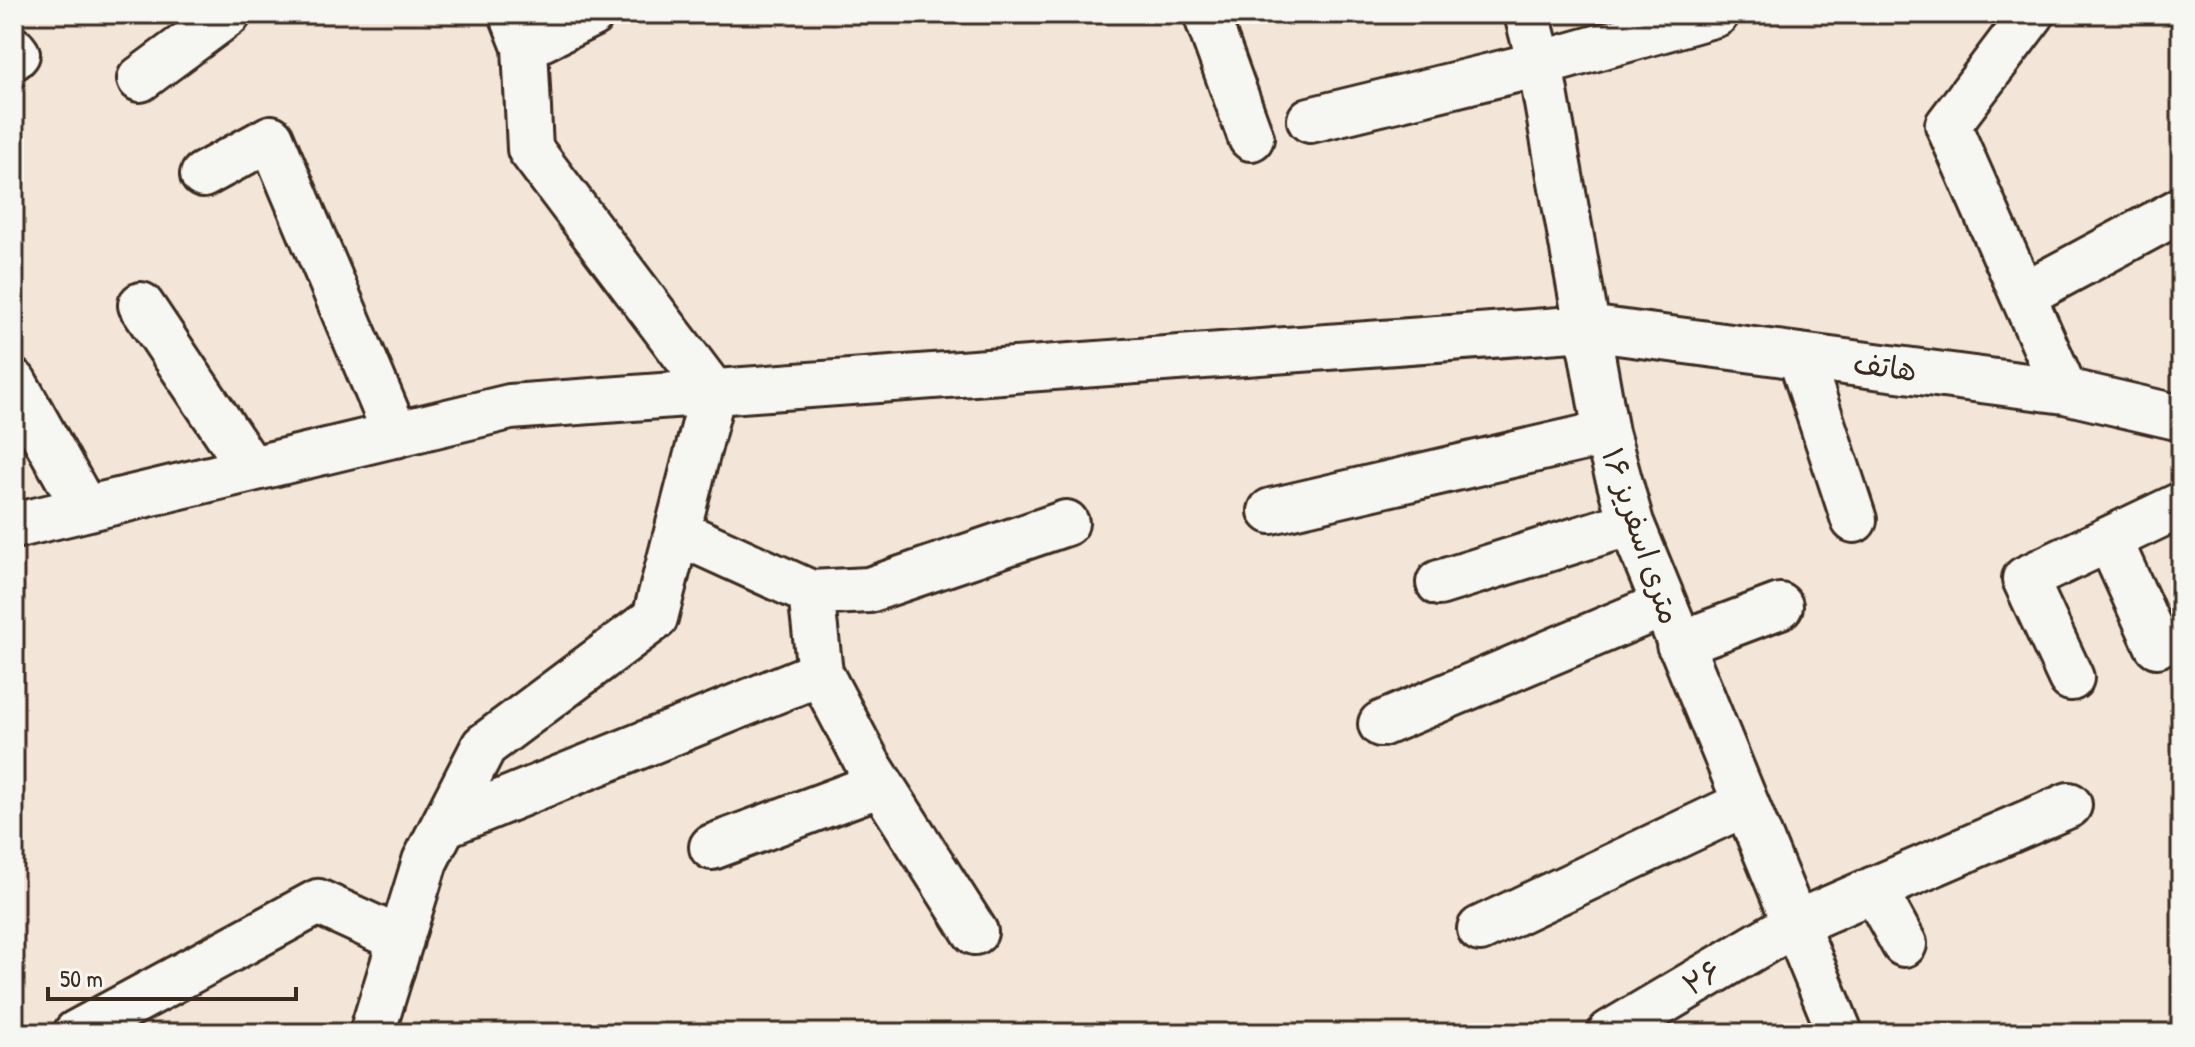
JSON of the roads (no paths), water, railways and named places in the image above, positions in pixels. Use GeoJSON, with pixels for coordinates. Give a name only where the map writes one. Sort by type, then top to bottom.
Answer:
{"type":"FeatureCollection","features":[{"type":"Feature","properties":{"kind":"street"},"geometry":{"type":"LineString","coordinates":[[140,79],[228,14]]}},
{"type":"Feature","properties":{"kind":"street"},"geometry":{"type":"LineString","coordinates":[[372,1033],[425,861],[484,746],[655,618],[713,392],[530,149],[518,30],[592,14]]}},
{"type":"Feature","properties":{"kind":"street"},"geometry":{"type":"LineString","coordinates":[[1206,14],[1251,138]]}},
{"type":"Feature","properties":{"kind":"street","name":"۱۶ متری اسفریز"},"geometry":{"type":"LineString","coordinates":[[1527,14],[1540,64],[1606,433],[1631,523],[1840,1033]]}},
{"type":"Feature","properties":{"kind":"street"},"geometry":{"type":"LineString","coordinates":[[1310,120],[1540,64],[1716,14]]}},
{"type":"Feature","properties":{"kind":"street"},"geometry":{"type":"LineString","coordinates":[[2032,14],[1948,125],[2065,391]]}},
{"type":"Feature","properties":{"kind":"street"},"geometry":{"type":"LineString","coordinates":[[14,50],[17,54],[14,57]]}},
{"type":"Feature","properties":{"kind":"street"},"geometry":{"type":"LineString","coordinates":[[203,175],[271,138],[396,435]]}},
{"type":"Feature","properties":{"kind":"street"},"geometry":{"type":"LineString","coordinates":[[2023,295],[2181,210]]}},
{"type":"Feature","properties":{"kind":"street"},"geometry":{"type":"LineString","coordinates":[[141,305],[251,469]]}},
{"type":"Feature","properties":{"kind":"street","name":"هاتف"},"geometry":{"type":"LineString","coordinates":[[14,526],[510,407],[1587,328],[2065,391],[2181,418]]}},
{"type":"Feature","properties":{"kind":"street"},"geometry":{"type":"LineString","coordinates":[[1800,356],[1854,520]]}},
{"type":"Feature","properties":{"kind":"street"},"geometry":{"type":"LineString","coordinates":[[14,382],[85,509]]}},
{"type":"Feature","properties":{"kind":"street"},"geometry":{"type":"LineString","coordinates":[[1271,511],[1606,433]]}},
{"type":"Feature","properties":{"kind":"street"},"geometry":{"type":"LineString","coordinates":[[2071,678],[2025,579],[2109,539],[2176,521]]}},
{"type":"Feature","properties":{"kind":"street"},"geometry":{"type":"LineString","coordinates":[[677,532],[811,593],[869,590],[1066,523]]}},
{"type":"Feature","properties":{"kind":"street"},"geometry":{"type":"LineString","coordinates":[[1439,583],[1631,523]]}},
{"type":"Feature","properties":{"kind":"street"},"geometry":{"type":"LineString","coordinates":[[2109,539],[2157,645]]}},
{"type":"Feature","properties":{"kind":"street"},"geometry":{"type":"LineString","coordinates":[[811,593],[820,673],[881,784],[975,932]]}},
{"type":"Feature","properties":{"kind":"street"},"geometry":{"type":"LineString","coordinates":[[1381,724],[1671,625],[1780,606]]}},
{"type":"Feature","properties":{"kind":"street"},"geometry":{"type":"LineString","coordinates":[[444,825],[820,673]]}},
{"type":"Feature","properties":{"kind":"street"},"geometry":{"type":"LineString","coordinates":[[712,847],[881,784]]}},
{"type":"Feature","properties":{"kind":"street"},"geometry":{"type":"LineString","coordinates":[[1480,929],[1744,804]]}},
{"type":"Feature","properties":{"kind":"street","name":"۲۶"},"geometry":{"type":"LineString","coordinates":[[1610,1033],[1794,924],[2069,805]]}},
{"type":"Feature","properties":{"kind":"street"},"geometry":{"type":"LineString","coordinates":[[1874,889],[1904,944]]}},
{"type":"Feature","properties":{"kind":"street"},"geometry":{"type":"LineString","coordinates":[[76,1033],[318,902],[401,940]]}}]}
